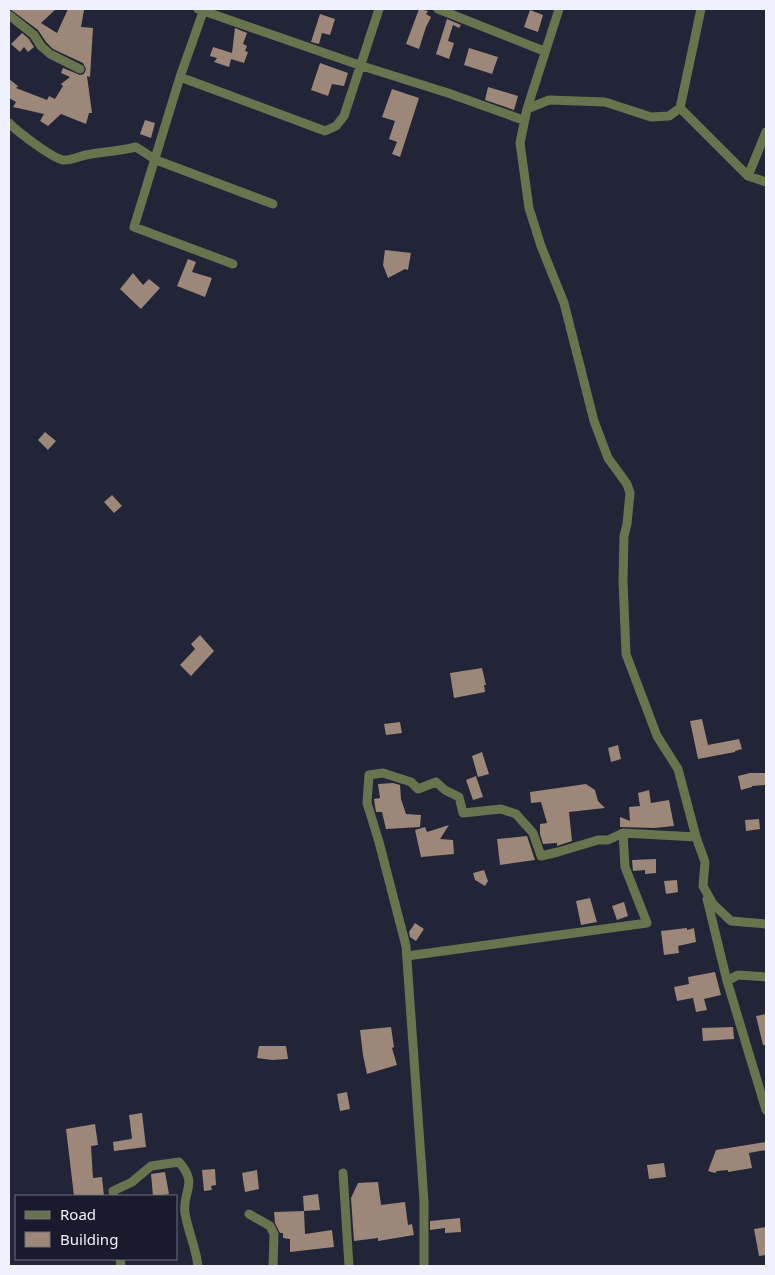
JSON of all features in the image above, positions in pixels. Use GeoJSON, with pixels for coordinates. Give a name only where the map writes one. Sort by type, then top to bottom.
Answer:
{"type":"FeatureCollection","features":[{"type":"Feature","properties":{"kind":"street"},"geometry":{"type":"LineString","coordinates":[[233,264],[134,228],[202,9],[362,66],[448,93],[524,120]]}},
{"type":"Feature","properties":{"kind":"street"},"geometry":{"type":"LineString","coordinates":[[180,78],[325,131],[336,126],[344,116],[362,66],[379,9]]}},
{"type":"Feature","properties":{"kind":"street"},"geometry":{"type":"LineString","coordinates":[[438,9],[544,51]]}},
{"type":"Feature","properties":{"kind":"street"},"geometry":{"type":"LineString","coordinates":[[559,9],[526,109],[520,143],[529,208],[541,246],[564,303],[594,422],[608,458],[630,493],[624,536],[626,654],[657,736],[678,769],[696,837],[705,862],[703,886],[714,923],[727,981],[766,1110]]}},
{"type":"Feature","properties":{"kind":"street"},"geometry":{"type":"LineString","coordinates":[[526,109],[550,100],[605,102],[650,117],[669,116],[680,108],[700,9]]}},
{"type":"Feature","properties":{"kind":"street"},"geometry":{"type":"LineString","coordinates":[[9,15],[34,35],[41,46],[50,54],[80,69]]}},
{"type":"Feature","properties":{"kind":"street"},"geometry":{"type":"LineString","coordinates":[[680,108],[748,176],[766,182]]}},
{"type":"Feature","properties":{"kind":"street"},"geometry":{"type":"LineString","coordinates":[[9,123],[19,133],[63,160],[118,152],[136,147],[156,160],[273,204]]}},
{"type":"Feature","properties":{"kind":"street"},"geometry":{"type":"LineString","coordinates":[[748,176],[766,132]]}},
{"type":"Feature","properties":{"kind":"street"},"geometry":{"type":"LineString","coordinates":[[424,1266],[424,1201],[406,946],[382,851],[367,803],[369,775],[383,772],[411,782],[418,788],[436,782],[445,790],[458,797],[463,814],[502,809],[516,814],[533,833],[541,856],[598,840],[608,840],[623,833],[696,837]]}},
{"type":"Feature","properties":{"kind":"street"},"geometry":{"type":"LineString","coordinates":[[407,956],[647,923],[624,866],[623,833]]}},
{"type":"Feature","properties":{"kind":"street"},"geometry":{"type":"LineString","coordinates":[[703,886],[713,904],[731,920],[766,924]]}},
{"type":"Feature","properties":{"kind":"street"},"geometry":{"type":"LineString","coordinates":[[727,981],[738,975],[766,977]]}},
{"type":"Feature","properties":{"kind":"street"},"geometry":{"type":"LineString","coordinates":[[114,1195],[113,1191],[132,1182],[151,1166],[179,1162],[188,1172],[190,1184],[185,1211],[196,1249],[198,1266]]}},
{"type":"Feature","properties":{"kind":"street"},"geometry":{"type":"LineString","coordinates":[[343,1173],[349,1266]]}},
{"type":"Feature","properties":{"kind":"street"},"geometry":{"type":"LineString","coordinates":[[249,1214],[270,1226],[274,1234],[273,1266]]}},
{"type":"Feature","properties":{"kind":"building"},"geometry":{"type":"Polygon","coordinates":[[[10,9],[56,9],[41,23],[57,33],[68,9],[84,10],[81,27],[93,28],[90,77],[87,76],[92,113],[89,113],[86,124],[61,114],[48,126],[40,121],[44,114],[13,107],[16,102],[9,98],[9,79],[18,86],[16,88],[47,100],[49,96],[55,99],[63,86],[61,84],[70,77],[61,73],[63,68],[80,75],[84,74],[86,69],[83,63],[53,49],[38,30],[10,9]]]}},
{"type":"Feature","properties":{"kind":"building"},"geometry":{"type":"Polygon","coordinates":[[[419,9],[428,11],[426,14],[431,17],[419,49],[406,44],[419,9]]]}},
{"type":"Feature","properties":{"kind":"building"},"geometry":{"type":"Polygon","coordinates":[[[530,10],[543,15],[538,32],[524,27],[530,10]]]}},
{"type":"Feature","properties":{"kind":"building"},"geometry":{"type":"Polygon","coordinates":[[[320,14],[335,19],[330,35],[322,33],[319,44],[311,42],[320,14]]]}},
{"type":"Feature","properties":{"kind":"building"},"geometry":{"type":"Polygon","coordinates":[[[447,19],[461,25],[459,28],[453,25],[448,41],[454,43],[449,59],[436,54],[447,19]]]}},
{"type":"Feature","properties":{"kind":"building"},"geometry":{"type":"Polygon","coordinates":[[[235,28],[247,33],[243,44],[247,46],[245,51],[248,52],[244,63],[231,59],[229,67],[214,62],[217,58],[210,56],[213,47],[232,53],[235,28]]]}},
{"type":"Feature","properties":{"kind":"building"},"geometry":{"type":"Polygon","coordinates":[[[22,33],[34,47],[28,52],[24,47],[20,52],[11,44],[22,33]]]}},
{"type":"Feature","properties":{"kind":"building"},"geometry":{"type":"Polygon","coordinates":[[[469,48],[498,57],[492,74],[464,65],[469,48]]]}},
{"type":"Feature","properties":{"kind":"building"},"geometry":{"type":"Polygon","coordinates":[[[320,63],[348,73],[344,86],[332,84],[328,96],[311,90],[320,63]]]}},
{"type":"Feature","properties":{"kind":"building"},"geometry":{"type":"Polygon","coordinates":[[[488,87],[518,96],[514,110],[485,100],[488,87]]]}},
{"type":"Feature","properties":{"kind":"building"},"geometry":{"type":"Polygon","coordinates":[[[392,89],[419,98],[400,157],[392,154],[397,142],[389,139],[395,121],[382,117],[392,89]]]}},
{"type":"Feature","properties":{"kind":"building"},"geometry":{"type":"Polygon","coordinates":[[[145,120],[155,123],[151,138],[140,134],[145,120]]]}},
{"type":"Feature","properties":{"kind":"building"},"geometry":{"type":"Polygon","coordinates":[[[385,250],[411,253],[408,270],[405,269],[388,278],[383,265],[385,250]]]}},
{"type":"Feature","properties":{"kind":"building"},"geometry":{"type":"Polygon","coordinates":[[[188,259],[196,262],[192,272],[212,278],[205,297],[177,286],[188,259]]]}},
{"type":"Feature","properties":{"kind":"building"},"geometry":{"type":"Polygon","coordinates":[[[133,273],[143,285],[149,279],[160,288],[141,309],[120,289],[133,273]]]}},
{"type":"Feature","properties":{"kind":"building"},"geometry":{"type":"Polygon","coordinates":[[[45,432],[56,441],[48,450],[38,440],[45,432]]]}},
{"type":"Feature","properties":{"kind":"building"},"geometry":{"type":"Polygon","coordinates":[[[112,495],[122,506],[114,513],[104,502],[112,495]]]}},
{"type":"Feature","properties":{"kind":"building"},"geometry":{"type":"Polygon","coordinates":[[[200,635],[214,651],[191,676],[180,665],[195,649],[191,644],[200,635]]]}},
{"type":"Feature","properties":{"kind":"building"},"geometry":{"type":"Polygon","coordinates":[[[482,668],[486,685],[484,685],[485,692],[454,698],[450,673],[482,668]]]}},
{"type":"Feature","properties":{"kind":"building"},"geometry":{"type":"Polygon","coordinates":[[[702,719],[708,745],[739,739],[742,749],[698,759],[690,721],[702,719]]]}},
{"type":"Feature","properties":{"kind":"building"},"geometry":{"type":"Polygon","coordinates":[[[400,722],[402,733],[386,735],[384,724],[400,722]]]}},
{"type":"Feature","properties":{"kind":"building"},"geometry":{"type":"Polygon","coordinates":[[[618,745],[621,759],[611,762],[608,748],[618,745]]]}},
{"type":"Feature","properties":{"kind":"building"},"geometry":{"type":"Polygon","coordinates":[[[482,752],[489,774],[478,777],[472,756],[482,752]]]}},
{"type":"Feature","properties":{"kind":"building"},"geometry":{"type":"Polygon","coordinates":[[[750,773],[765,773],[765,785],[752,786],[741,790],[738,776],[750,773]]]}},
{"type":"Feature","properties":{"kind":"building"},"geometry":{"type":"Polygon","coordinates":[[[476,776],[483,797],[473,800],[466,780],[476,776]]]}},
{"type":"Feature","properties":{"kind":"building"},"geometry":{"type":"Polygon","coordinates":[[[393,783],[400,785],[401,799],[406,814],[421,815],[420,827],[386,829],[382,812],[376,812],[374,799],[380,798],[378,784],[393,783]]]}},
{"type":"Feature","properties":{"kind":"building"},"geometry":{"type":"Polygon","coordinates":[[[586,784],[595,790],[598,801],[605,808],[569,812],[572,841],[557,846],[557,843],[543,844],[540,824],[547,823],[541,802],[531,803],[530,792],[586,784]]]}},
{"type":"Feature","properties":{"kind":"building"},"geometry":{"type":"Polygon","coordinates":[[[649,790],[651,803],[669,800],[674,826],[654,828],[620,827],[620,817],[630,821],[629,807],[640,806],[638,793],[649,790]]]}},
{"type":"Feature","properties":{"kind":"building"},"geometry":{"type":"Polygon","coordinates":[[[759,819],[760,829],[746,831],[745,820],[759,819]]]}},
{"type":"Feature","properties":{"kind":"building"},"geometry":{"type":"Polygon","coordinates":[[[449,825],[440,839],[453,840],[454,854],[421,857],[415,830],[425,827],[427,832],[449,825]]]}},
{"type":"Feature","properties":{"kind":"building"},"geometry":{"type":"Polygon","coordinates":[[[527,836],[535,860],[500,865],[497,839],[527,836]]]}},
{"type":"Feature","properties":{"kind":"building"},"geometry":{"type":"Polygon","coordinates":[[[656,859],[656,873],[645,874],[645,870],[633,871],[632,860],[656,859]]]}},
{"type":"Feature","properties":{"kind":"building"},"geometry":{"type":"Polygon","coordinates":[[[484,870],[488,881],[485,886],[475,880],[473,873],[484,870]]]}},
{"type":"Feature","properties":{"kind":"building"},"geometry":{"type":"Polygon","coordinates":[[[677,880],[678,892],[666,894],[664,881],[677,880]]]}},
{"type":"Feature","properties":{"kind":"building"},"geometry":{"type":"Polygon","coordinates":[[[590,898],[597,922],[581,925],[576,901],[590,898]]]}},
{"type":"Feature","properties":{"kind":"building"},"geometry":{"type":"Polygon","coordinates":[[[624,902],[628,916],[617,920],[612,906],[624,902]]]}},
{"type":"Feature","properties":{"kind":"building"},"geometry":{"type":"Polygon","coordinates":[[[415,923],[424,929],[416,941],[410,937],[409,932],[415,923]]]}},
{"type":"Feature","properties":{"kind":"building"},"geometry":{"type":"Polygon","coordinates":[[[687,928],[687,930],[694,928],[696,942],[678,946],[679,953],[664,955],[661,931],[687,928]]]}},
{"type":"Feature","properties":{"kind":"building"},"geometry":{"type":"Polygon","coordinates":[[[715,972],[721,995],[704,999],[707,1010],[696,1012],[693,998],[677,1001],[674,987],[689,984],[688,977],[715,972]]]}},
{"type":"Feature","properties":{"kind":"building"},"geometry":{"type":"Polygon","coordinates":[[[766,1014],[766,1045],[763,1045],[756,1016],[766,1014]]]}},
{"type":"Feature","properties":{"kind":"building"},"geometry":{"type":"Polygon","coordinates":[[[391,1027],[394,1047],[392,1048],[397,1065],[367,1074],[360,1030],[391,1027]]]}},
{"type":"Feature","properties":{"kind":"building"},"geometry":{"type":"Polygon","coordinates":[[[733,1027],[734,1039],[703,1041],[702,1028],[733,1027]]]}},
{"type":"Feature","properties":{"kind":"building"},"geometry":{"type":"Polygon","coordinates":[[[259,1046],[286,1046],[288,1059],[272,1060],[257,1058],[259,1046]]]}},
{"type":"Feature","properties":{"kind":"building"},"geometry":{"type":"Polygon","coordinates":[[[347,1092],[350,1109],[340,1111],[337,1094],[347,1092]]]}},
{"type":"Feature","properties":{"kind":"building"},"geometry":{"type":"Polygon","coordinates":[[[142,1113],[146,1147],[114,1151],[113,1142],[132,1138],[129,1115],[142,1113]]]}},
{"type":"Feature","properties":{"kind":"building"},"geometry":{"type":"Polygon","coordinates":[[[95,1124],[98,1145],[91,1146],[93,1178],[102,1177],[104,1195],[74,1195],[66,1129],[95,1124]]]}},
{"type":"Feature","properties":{"kind":"building"},"geometry":{"type":"Polygon","coordinates":[[[766,1142],[766,1150],[749,1153],[752,1168],[728,1172],[728,1170],[717,1171],[715,1173],[708,1171],[716,1150],[766,1142]]]}},
{"type":"Feature","properties":{"kind":"building"},"geometry":{"type":"Polygon","coordinates":[[[664,1163],[666,1177],[649,1179],[647,1165],[664,1163]]]}},
{"type":"Feature","properties":{"kind":"building"},"geometry":{"type":"Polygon","coordinates":[[[215,1169],[216,1185],[211,1186],[212,1190],[204,1191],[202,1170],[215,1169]]]}},
{"type":"Feature","properties":{"kind":"building"},"geometry":{"type":"Polygon","coordinates":[[[257,1170],[259,1189],[245,1192],[242,1173],[257,1170]]]}},
{"type":"Feature","properties":{"kind":"building"},"geometry":{"type":"Polygon","coordinates":[[[165,1172],[169,1194],[153,1195],[151,1174],[165,1172]]]}},
{"type":"Feature","properties":{"kind":"building"},"geometry":{"type":"Polygon","coordinates":[[[378,1182],[381,1205],[405,1202],[408,1225],[412,1224],[414,1235],[378,1241],[378,1238],[354,1241],[351,1198],[358,1183],[378,1182]]]}},
{"type":"Feature","properties":{"kind":"building"},"geometry":{"type":"Polygon","coordinates":[[[318,1194],[320,1210],[304,1211],[303,1196],[318,1194]]]}},
{"type":"Feature","properties":{"kind":"building"},"geometry":{"type":"Polygon","coordinates":[[[304,1211],[305,1234],[332,1230],[334,1247],[290,1252],[290,1239],[283,1238],[283,1233],[280,1233],[275,1223],[274,1212],[304,1211]]]}},
{"type":"Feature","properties":{"kind":"building"},"geometry":{"type":"Polygon","coordinates":[[[460,1218],[461,1232],[445,1233],[445,1228],[430,1230],[430,1221],[460,1218]]]}},
{"type":"Feature","properties":{"kind":"building"},"geometry":{"type":"Polygon","coordinates":[[[766,1227],[766,1255],[759,1256],[754,1229],[766,1227]]]}}]}
